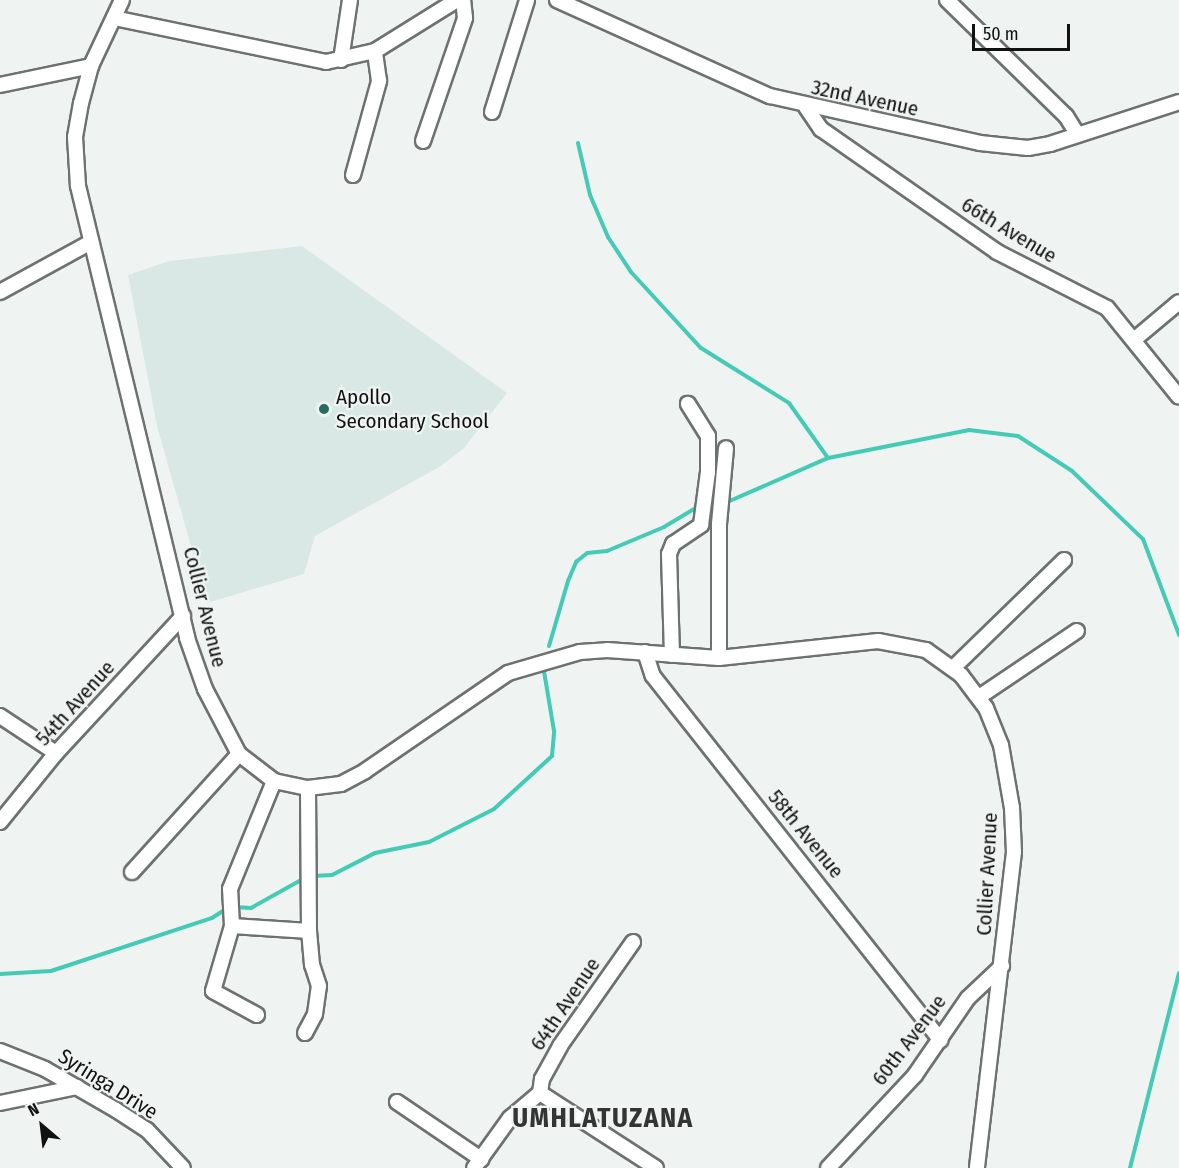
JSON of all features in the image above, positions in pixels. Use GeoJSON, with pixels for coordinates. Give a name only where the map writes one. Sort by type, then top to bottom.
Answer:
{"type":"FeatureCollection","features":[{"type":"Feature","properties":{"kind":"street","name":"Collier Avenue"},"geometry":{"type":"LineString","coordinates":[[122,0],[91,66],[81,103],[75,162],[91,242],[183,616],[205,689],[239,754],[274,781],[308,788],[341,784],[365,771],[482,689],[522,666],[580,652],[645,652],[719,658],[878,641],[926,650],[953,668],[979,697],[1001,745],[1012,808],[1014,852],[977,1168]]}},
{"type":"Feature","properties":{"kind":"street"},"geometry":{"type":"LineString","coordinates":[[341,60],[350,0]]}},
{"type":"Feature","properties":{"kind":"street"},"geometry":{"type":"LineString","coordinates":[[114,18],[311,60],[341,60],[375,51],[457,0]]}},
{"type":"Feature","properties":{"kind":"street"},"geometry":{"type":"LineString","coordinates":[[423,141],[465,18],[463,0]]}},
{"type":"Feature","properties":{"kind":"street"},"geometry":{"type":"LineString","coordinates":[[492,112],[527,0]]}},
{"type":"Feature","properties":{"kind":"street","name":"32nd Avenue"},"geometry":{"type":"LineString","coordinates":[[556,0],[725,78],[806,107],[1011,147],[1050,144],[1179,102]]}},
{"type":"Feature","properties":{"kind":"street"},"geometry":{"type":"LineString","coordinates":[[947,0],[1066,116],[1078,135]]}},
{"type":"Feature","properties":{"kind":"street"},"geometry":{"type":"LineString","coordinates":[[353,175],[379,81],[375,51]]}},
{"type":"Feature","properties":{"kind":"street"},"geometry":{"type":"LineString","coordinates":[[0,85],[91,66]]}},
{"type":"Feature","properties":{"kind":"street","name":"66th Avenue"},"geometry":{"type":"LineString","coordinates":[[806,107],[822,129],[997,252],[1107,308],[1135,339],[1179,397]]}},
{"type":"Feature","properties":{"kind":"street"},"geometry":{"type":"LineString","coordinates":[[0,292],[91,242]]}},
{"type":"Feature","properties":{"kind":"street"},"geometry":{"type":"LineString","coordinates":[[1135,339],[1179,302]]}},
{"type":"Feature","properties":{"kind":"street"},"geometry":{"type":"LineString","coordinates":[[672,655],[669,554],[673,544],[699,528],[705,496],[708,436],[688,404]]}},
{"type":"Feature","properties":{"kind":"street"},"geometry":{"type":"LineString","coordinates":[[719,658],[720,511],[726,448]]}},
{"type":"Feature","properties":{"kind":"street"},"geometry":{"type":"LineString","coordinates":[[953,668],[1064,560]]}},
{"type":"Feature","properties":{"kind":"street","name":"54th Avenue"},"geometry":{"type":"LineString","coordinates":[[0,822],[56,753],[183,616]]}},
{"type":"Feature","properties":{"kind":"street"},"geometry":{"type":"LineString","coordinates":[[979,697],[1077,631]]}},
{"type":"Feature","properties":{"kind":"street","name":"58th Avenue"},"geometry":{"type":"LineString","coordinates":[[645,652],[653,676],[940,1040]]}},
{"type":"Feature","properties":{"kind":"street"},"geometry":{"type":"LineString","coordinates":[[0,716],[56,753]]}},
{"type":"Feature","properties":{"kind":"street"},"geometry":{"type":"LineString","coordinates":[[132,872],[239,754]]}},
{"type":"Feature","properties":{"kind":"street"},"geometry":{"type":"LineString","coordinates":[[257,1015],[213,991],[232,926],[230,889],[274,781]]}},
{"type":"Feature","properties":{"kind":"street"},"geometry":{"type":"LineString","coordinates":[[305,1032],[315,1014],[319,986],[312,965],[309,931],[308,788]]}},
{"type":"Feature","properties":{"kind":"street"},"geometry":{"type":"LineString","coordinates":[[232,926],[309,931]]}},
{"type":"Feature","properties":{"kind":"street","name":"64th Avenue"},"geometry":{"type":"LineString","coordinates":[[540,1093],[542,1079],[560,1046],[633,942]]}},
{"type":"Feature","properties":{"kind":"street","name":"60th Avenue"},"geometry":{"type":"LineString","coordinates":[[828,1168],[915,1075],[968,998],[1002,966]]}},
{"type":"Feature","properties":{"kind":"street","name":"Syringa Drive"},"geometry":{"type":"LineString","coordinates":[[0,1051],[77,1087],[147,1130],[183,1168]]}},
{"type":"Feature","properties":{"kind":"street"},"geometry":{"type":"LineString","coordinates":[[0,1103],[77,1087]]}},
{"type":"Feature","properties":{"kind":"street"},"geometry":{"type":"LineString","coordinates":[[396,1102],[477,1164],[510,1118],[540,1093],[656,1168]]}},
{"type":"Feature","properties":{"kind":"shaded area","name":"Apollo Secondary School"},"geometry":{"type":"Polygon","coordinates":[[[302,246],[507,393],[464,448],[441,466],[315,536],[304,574],[207,603],[157,426],[128,275],[169,261],[302,246]]]}},
{"type":"Feature","properties":{"kind":"waterway"},"geometry":{"type":"LineString","coordinates":[[578,143],[590,195],[608,237],[631,272],[701,348],[789,403],[828,458]]}},
{"type":"Feature","properties":{"kind":"waterway"},"geometry":{"type":"LineString","coordinates":[[549,646],[568,581],[576,562],[587,553],[607,551],[664,527],[699,506],[725,503],[828,458],[969,430],[1018,436],[1072,471],[1143,539],[1179,635]]}},
{"type":"Feature","properties":{"kind":"waterway"},"geometry":{"type":"LineString","coordinates":[[312,876],[332,875],[375,853],[429,842],[494,809],[552,756],[554,731],[544,671]]}},
{"type":"Feature","properties":{"kind":"waterway"},"geometry":{"type":"LineString","coordinates":[[235,907],[251,908],[305,878]]}},
{"type":"Feature","properties":{"kind":"waterway"},"geometry":{"type":"LineString","coordinates":[[0,974],[51,971],[212,918],[226,909]]}},
{"type":"Feature","properties":{"kind":"waterway"},"geometry":{"type":"LineString","coordinates":[[1130,1168],[1179,973]]}},
{"type":"Feature","properties":{"kind":"place","name":"Apollo Secondary School"},"geometry":{"type":"Point","coordinates":[324,409]}},
{"type":"Feature","properties":{"kind":"district","name":"UMHLATUZANA"},"geometry":{"type":"Point","coordinates":[603,1119]}}]}
